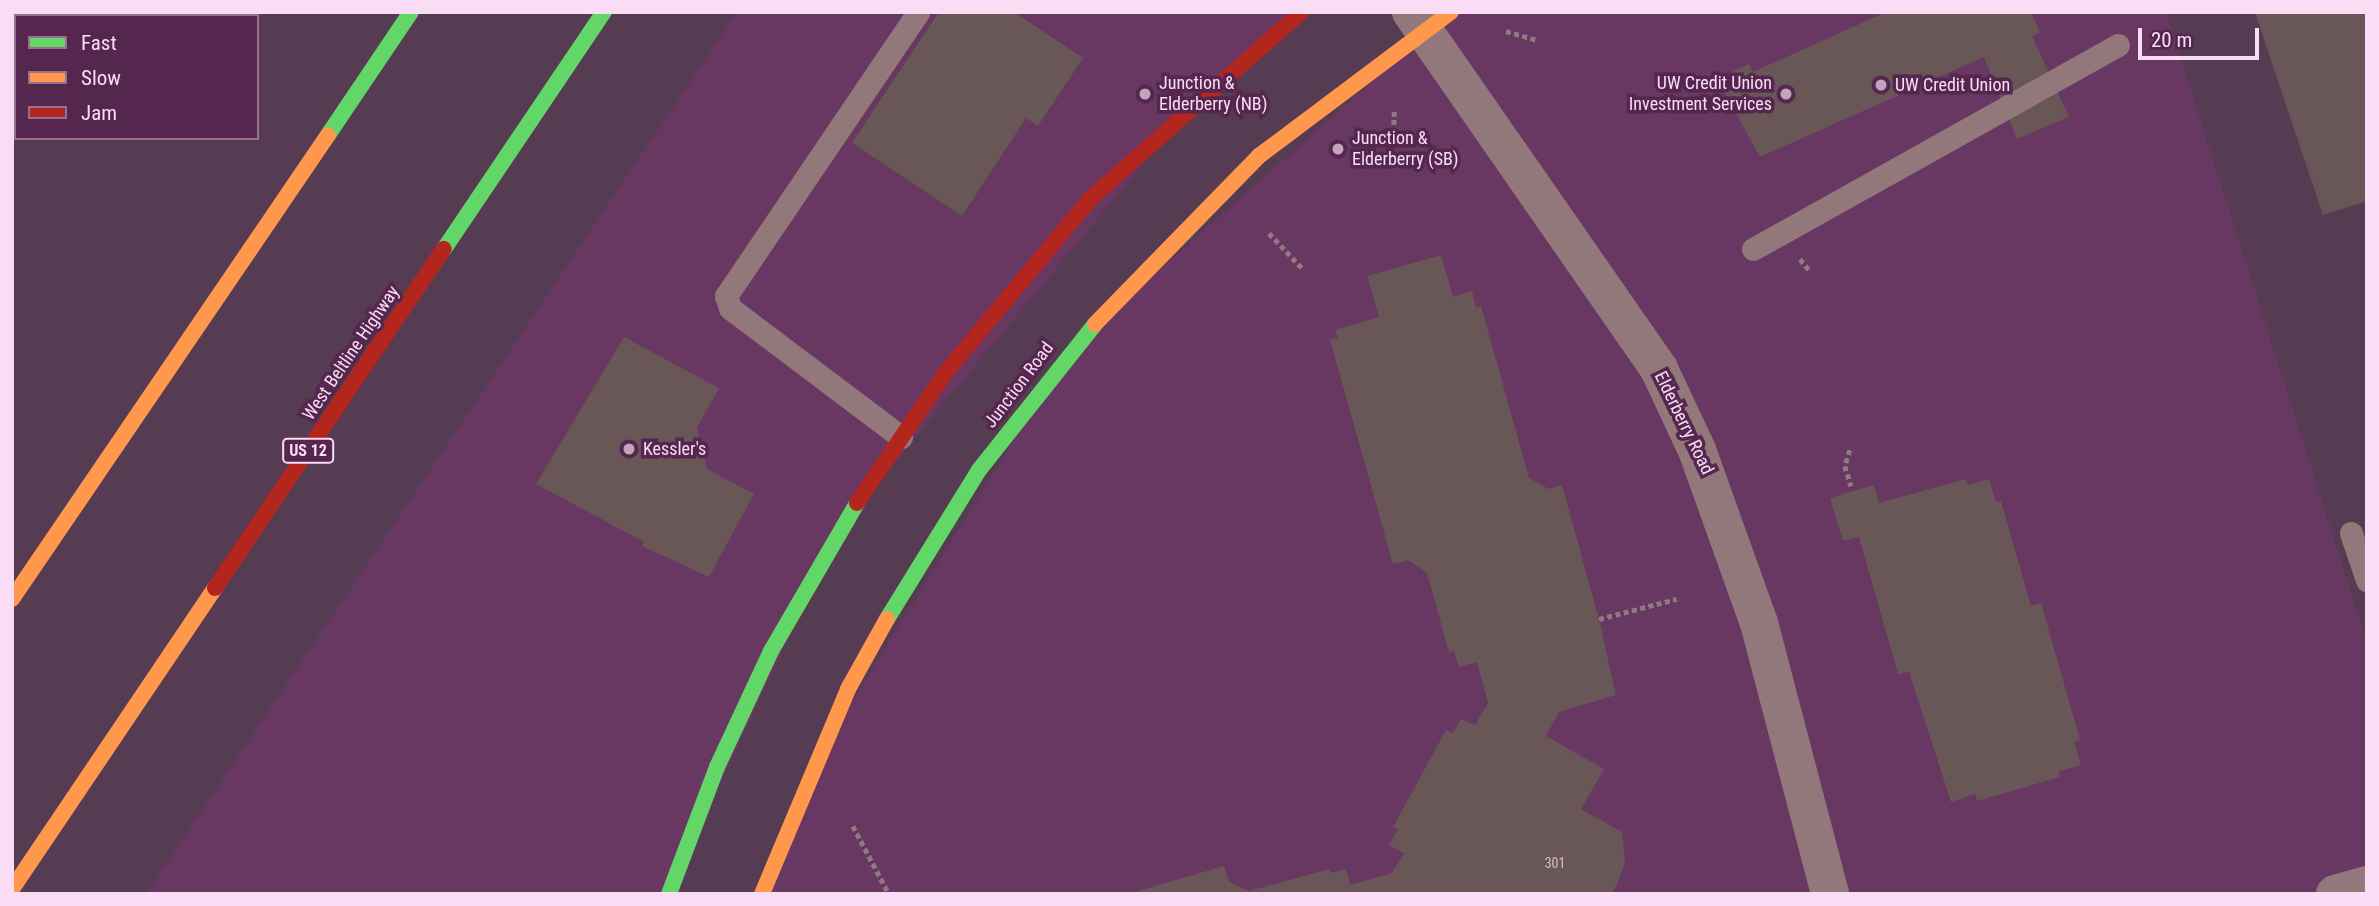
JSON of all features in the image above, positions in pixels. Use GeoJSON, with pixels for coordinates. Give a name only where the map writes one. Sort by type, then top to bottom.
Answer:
{"type":"FeatureCollection","features":[{"type":"Feature","properties":{"kind":"main road"},"geometry":{"type":"LineString","coordinates":[[12,600],[411,12]]}},
{"type":"Feature","properties":{"kind":"main road","name":"West Beltline Highway"},"geometry":{"type":"LineString","coordinates":[[12,889],[604,12]]}},
{"type":"Feature","properties":{"kind":"main road"},"geometry":{"type":"LineString","coordinates":[[669,894],[717,767],[771,651],[840,528],[901,437],[1008,291],[1091,198],[1199,97],[1301,12]]}},
{"type":"Feature","properties":{"kind":"main road","name":"Junction Road"},"geometry":{"type":"LineString","coordinates":[[762,894],[848,689],[913,573],[979,470],[1070,349],[1259,156],[1428,18]]}},
{"type":"Feature","properties":{"kind":"street","name":"Elderberry Road"},"geometry":{"type":"LineString","coordinates":[[1428,18],[1659,369],[1707,469],[1759,623],[1830,894]]}},
{"type":"Feature","properties":{"kind":"street"},"geometry":{"type":"LineString","coordinates":[[2335,894],[2367,885]]}},
{"type":"Feature","properties":{"kind":"lane"},"geometry":{"type":"LineString","coordinates":[[901,437],[730,308],[726,296],[918,12]]}},
{"type":"Feature","properties":{"kind":"lane"},"geometry":{"type":"LineString","coordinates":[[1754,249],[2118,45]]}},
{"type":"Feature","properties":{"kind":"lane"},"geometry":{"type":"LineString","coordinates":[[2351,533],[2367,580]]}},
{"type":"Feature","properties":{"kind":"path"},"geometry":{"type":"LineString","coordinates":[[1506,31],[1538,40]]}},
{"type":"Feature","properties":{"kind":"path"},"geometry":{"type":"LineString","coordinates":[[1392,142],[1394,110]]}},
{"type":"Feature","properties":{"kind":"path"},"geometry":{"type":"LineString","coordinates":[[1269,233],[1303,269]]}},
{"type":"Feature","properties":{"kind":"path"},"geometry":{"type":"LineString","coordinates":[[1850,450],[1845,466],[1851,486]]}},
{"type":"Feature","properties":{"kind":"path"},"geometry":{"type":"LineString","coordinates":[[1600,619],[1676,599]]}},
{"type":"Feature","properties":{"kind":"path"},"geometry":{"type":"LineString","coordinates":[[853,826],[888,894]]}},
{"type":"Feature","properties":{"kind":"shaded area"},"geometry":{"type":"Polygon","coordinates":[[[737,12],[1301,12],[1199,97],[840,528],[669,894],[146,894],[737,12]]]}},
{"type":"Feature","properties":{"kind":"shaded area"},"geometry":{"type":"Polygon","coordinates":[[[1451,12],[2166,12],[2367,642],[2367,885],[2335,894],[762,894],[809,772],[1070,349],[1451,12]]]}},
{"type":"Feature","properties":{"kind":"building"},"geometry":{"type":"Polygon","coordinates":[[[939,12],[1014,12],[1083,58],[1038,126],[1026,118],[962,216],[852,143],[939,12]]]}},
{"type":"Feature","properties":{"kind":"building","name":"UW Credit Union"},"geometry":{"type":"Polygon","coordinates":[[[1886,12],[2031,12],[2040,32],[2032,36],[2069,117],[2017,139],[1984,57],[1760,157],[1717,79],[1749,64],[1753,72],[1886,12]]]}},
{"type":"Feature","properties":{"kind":"building"},"geometry":{"type":"Polygon","coordinates":[[[2255,12],[2367,12],[2367,201],[2323,215],[2255,12]]]}},
{"type":"Feature","properties":{"kind":"building"},"geometry":{"type":"Polygon","coordinates":[[[1441,255],[1453,297],[1472,291],[1476,308],[1481,306],[1529,478],[1549,489],[1562,485],[1599,619],[1616,695],[1559,712],[1546,736],[1604,769],[1581,809],[1622,832],[1625,862],[1617,885],[1611,894],[1128,894],[1224,866],[1229,882],[1249,891],[1330,869],[1331,873],[1346,869],[1350,885],[1392,873],[1404,853],[1389,845],[1398,829],[1393,827],[1446,730],[1453,733],[1461,719],[1475,725],[1488,703],[1477,662],[1459,667],[1454,651],[1449,652],[1427,573],[1408,560],[1393,564],[1330,340],[1338,338],[1335,330],[1379,317],[1367,276],[1441,255]]]}},
{"type":"Feature","properties":{"kind":"building","name":"Kessler's"},"geometry":{"type":"Polygon","coordinates":[[[624,337],[719,388],[697,428],[707,469],[754,494],[709,577],[642,546],[644,542],[536,484],[624,337]]]}},
{"type":"Feature","properties":{"kind":"building"},"geometry":{"type":"Polygon","coordinates":[[[1966,479],[1967,485],[1989,479],[1996,502],[2001,501],[2031,606],[2041,603],[2080,740],[2074,742],[2081,765],[2059,771],[2060,777],[1977,801],[1975,794],[1951,802],[1909,672],[1898,674],[1859,537],[1843,541],[1830,498],[1874,485],[1879,503],[1966,479]]]}},
{"type":"Feature","properties":{"kind":"traffic: fast"},"geometry":{"type":"LineString","coordinates":[[328,135],[411,12]]}},
{"type":"Feature","properties":{"kind":"traffic: fast"},"geometry":{"type":"LineString","coordinates":[[444,249],[604,12]]}},
{"type":"Feature","properties":{"kind":"traffic: fast"},"geometry":{"type":"LineString","coordinates":[[887,619],[979,470],[1095,324]]}},
{"type":"Feature","properties":{"kind":"traffic: fast"},"geometry":{"type":"LineString","coordinates":[[669,894],[717,767],[771,651],[857,503]]}},
{"type":"Feature","properties":{"kind":"traffic: slow"},"geometry":{"type":"LineString","coordinates":[[1095,324],[1259,156],[1451,12]]}},
{"type":"Feature","properties":{"kind":"traffic: slow"},"geometry":{"type":"LineString","coordinates":[[12,599],[328,135]]}},
{"type":"Feature","properties":{"kind":"traffic: slow"},"geometry":{"type":"LineString","coordinates":[[12,889],[215,588]]}},
{"type":"Feature","properties":{"kind":"traffic: slow"},"geometry":{"type":"LineString","coordinates":[[762,894],[848,689],[887,619]]}},
{"type":"Feature","properties":{"kind":"traffic: jam"},"geometry":{"type":"LineString","coordinates":[[857,503],[946,372],[1091,198],[1301,12]]}},
{"type":"Feature","properties":{"kind":"traffic: jam"},"geometry":{"type":"LineString","coordinates":[[215,588],[444,249]]}},
{"type":"Feature","properties":{"kind":"place","name":"UW Credit Union"},"geometry":{"type":"Point","coordinates":[1881,85]}},
{"type":"Feature","properties":{"kind":"place","name":"Junction & Elderberry (NB)"},"geometry":{"type":"Point","coordinates":[1145,94]}},
{"type":"Feature","properties":{"kind":"place","name":"UW Credit Union Investment Services"},"geometry":{"type":"Point","coordinates":[1786,94]}},
{"type":"Feature","properties":{"kind":"place","name":"Junction & Elderberry (SB)"},"geometry":{"type":"Point","coordinates":[1338,149]}},
{"type":"Feature","properties":{"kind":"place","name":"Kessler's"},"geometry":{"type":"Point","coordinates":[629,449]}}]}
